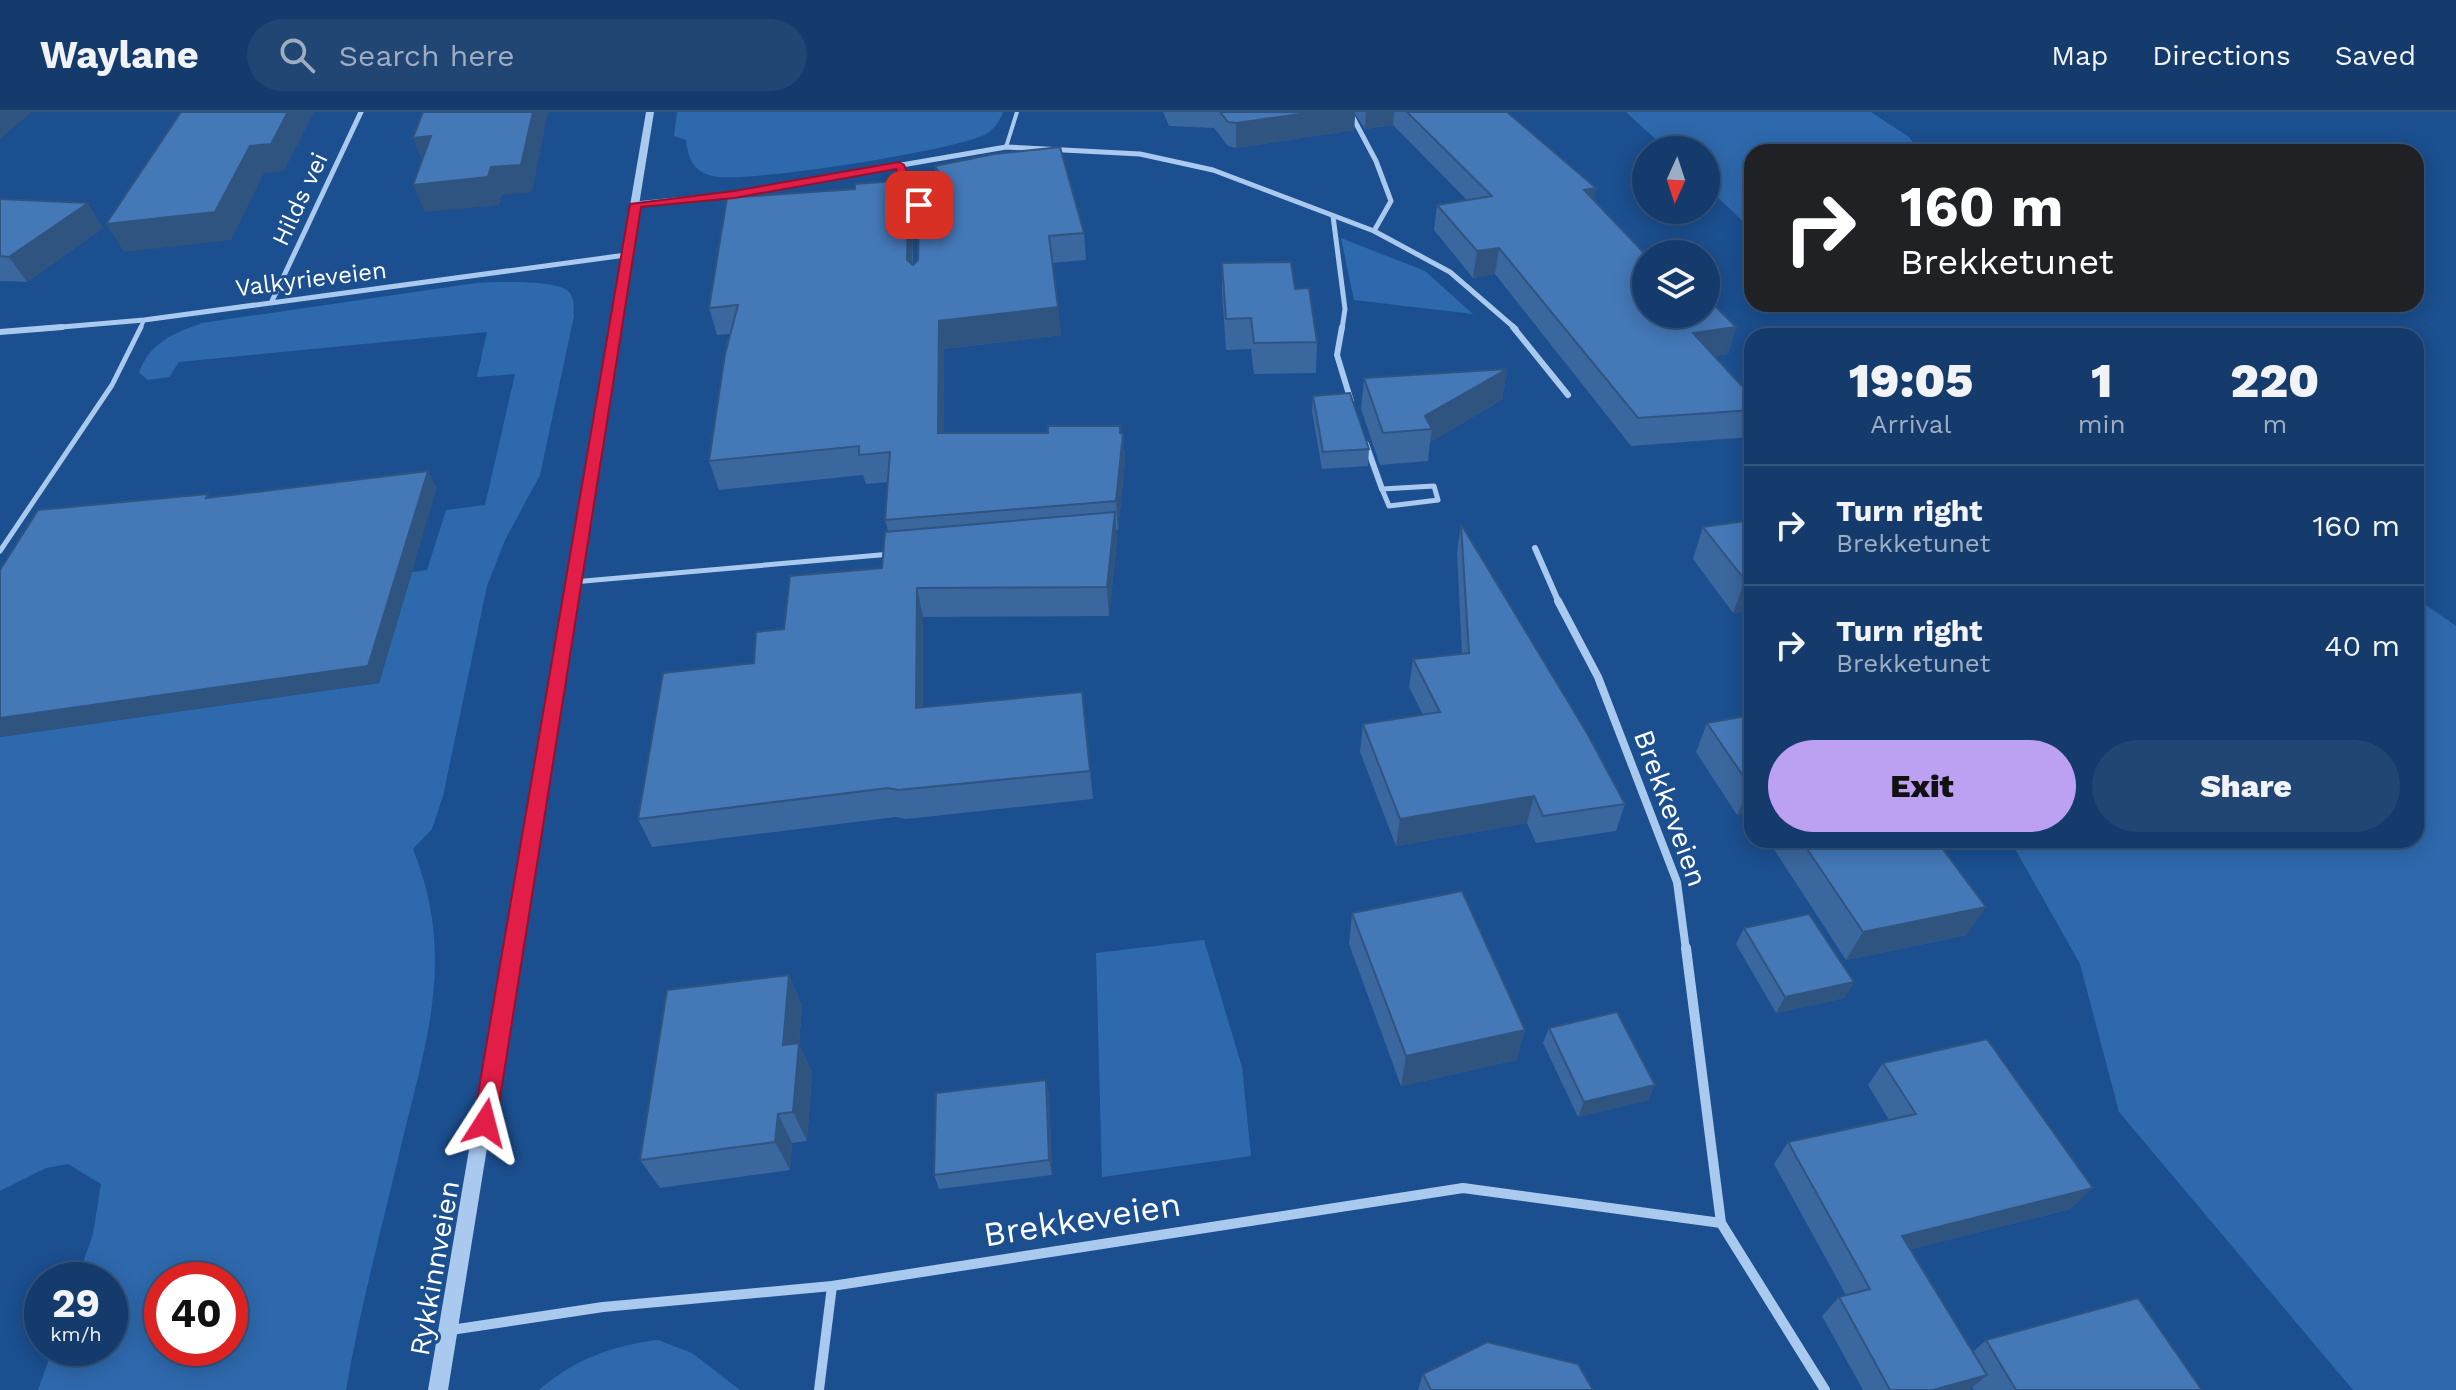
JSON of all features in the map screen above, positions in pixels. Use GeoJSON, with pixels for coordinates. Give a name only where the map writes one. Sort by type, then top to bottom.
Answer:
{"type":"FeatureCollection","features":[{"type":"Feature","properties":{"kind":"street","name":"Hilds vei"},"geometry":{"type":"LineString","coordinates":[[272,301],[361,112]]}},
{"type":"Feature","properties":{"kind":"street","name":"Rykkinnveien"},"geometry":{"type":"LineString","coordinates":[[438,1390],[650,112]]}},
{"type":"Feature","properties":{"kind":"street"},"geometry":{"type":"LineString","coordinates":[[1350,112],[1376,161],[1391,201],[1374,231]]}},
{"type":"Feature","properties":{"kind":"street"},"geometry":{"type":"LineString","coordinates":[[636,204],[734,194],[1006,147],[1140,154],[1213,170],[1374,231],[1450,272],[1524,336],[1568,395]]}},
{"type":"Feature","properties":{"kind":"street"},"geometry":{"type":"LineString","coordinates":[[899,165],[919,205],[919,221]]}},
{"type":"Feature","properties":{"kind":"street"},"geometry":{"type":"LineString","coordinates":[[1333,216],[1345,309],[1337,355],[1352,405]]}},
{"type":"Feature","properties":{"kind":"street","name":"Valkyrieveien"},"geometry":{"type":"LineString","coordinates":[[0,332],[144,320],[626,255]]}},
{"type":"Feature","properties":{"kind":"street"},"geometry":{"type":"LineString","coordinates":[[1362,433],[1382,489]]}},
{"type":"Feature","properties":{"kind":"street","name":"Brekkeveien"},"geometry":{"type":"LineString","coordinates":[[1535,548],[1541,568],[1598,677],[1677,882],[1721,1223],[1825,1390]]}},
{"type":"Feature","properties":{"kind":"street","name":"Brekkeveien"},"geometry":{"type":"LineString","coordinates":[[450,1330],[603,1307],[832,1286],[1463,1188],[1721,1223]]}},
{"type":"Feature","properties":{"kind":"street"},"geometry":{"type":"LineString","coordinates":[[819,1390],[832,1286]]}},
{"type":"Feature","properties":{"kind":"lane"},"geometry":{"type":"LineString","coordinates":[[1006,147],[1017,112]]}},
{"type":"Feature","properties":{"kind":"lane"},"geometry":{"type":"LineString","coordinates":[[0,551],[112,385],[144,320]]}},
{"type":"Feature","properties":{"kind":"lane"},"geometry":{"type":"LineString","coordinates":[[1434,486],[1438,500],[1389,506],[1382,489],[1434,486]]}},
{"type":"Feature","properties":{"kind":"lane"},"geometry":{"type":"LineString","coordinates":[[573,582],[902,553]]}},
{"type":"Feature","properties":{"kind":"shaded area"},"geometry":{"type":"Polygon","coordinates":[[[677,112],[1003,112],[990,131],[964,142],[804,171],[732,177],[712,176],[696,167],[688,153],[686,140],[674,136],[677,112]]]}},
{"type":"Feature","properties":{"kind":"shaded area"},"geometry":{"type":"Polygon","coordinates":[[[1626,112],[1871,112],[1909,137],[1914,144],[1744,144],[1744,222],[1720,199],[1720,136],[1652,136],[1626,112]]]}},
{"type":"Feature","properties":{"kind":"shaded area"},"geometry":{"type":"Polygon","coordinates":[[[1341,238],[1425,271],[1473,314],[1354,300],[1341,238]]]}},
{"type":"Feature","properties":{"kind":"shaded area"},"geometry":{"type":"Polygon","coordinates":[[[476,283],[552,285],[569,292],[573,303],[574,316],[540,475],[505,540],[487,586],[443,796],[432,829],[413,849],[426,888],[433,926],[433,998],[420,1070],[346,1390],[38,1390],[47,1366],[128,1366],[128,1262],[83,1262],[93,1234],[101,1184],[68,1164],[46,1168],[0,1191],[0,737],[379,683],[412,572],[427,570],[446,510],[485,505],[515,374],[477,377],[487,332],[179,362],[169,377],[148,380],[139,373],[143,363],[156,347],[172,335],[202,323],[476,283]]]}},
{"type":"Feature","properties":{"kind":"shaded area"},"geometry":{"type":"Polygon","coordinates":[[[2424,604],[2456,626],[2456,1390],[2353,1390],[2119,1112],[2080,964],[2015,848],[2424,848],[2424,604]]]}},
{"type":"Feature","properties":{"kind":"shaded area"},"geometry":{"type":"Polygon","coordinates":[[[1204,940],[1242,1067],[1251,1156],[1102,1177],[1096,953],[1204,940]]]}},
{"type":"Feature","properties":{"kind":"shaded area"},"geometry":{"type":"Polygon","coordinates":[[[658,1340],[692,1353],[740,1390],[539,1390],[566,1370],[594,1356],[658,1340]]]}},
{"type":"Feature","properties":{"kind":"building"},"geometry":{"type":"Polygon","coordinates":[[[181,112],[288,112],[271,144],[250,146],[215,212],[106,224],[181,112]]]}},
{"type":"Feature","properties":{"kind":"building"},"geometry":{"type":"Polygon","coordinates":[[[423,112],[533,112],[521,165],[491,167],[488,177],[413,185],[431,136],[413,138],[423,112]]]}},
{"type":"Feature","properties":{"kind":"building"},"geometry":{"type":"Polygon","coordinates":[[[1220,112],[1314,112],[1236,123],[1228,122],[1220,112]]]}},
{"type":"Feature","properties":{"kind":"building"},"geometry":{"type":"Polygon","coordinates":[[[1407,112],[1507,112],[1596,188],[1584,190],[1632,240],[1632,328],[1720,328],[1720,311],[1736,327],[1693,333],[1744,388],[1744,411],[1638,418],[1499,248],[1477,251],[1437,205],[1492,196],[1407,112]]]}},
{"type":"Feature","properties":{"kind":"building"},"geometry":{"type":"Polygon","coordinates":[[[1060,147],[1084,233],[1049,236],[1058,307],[939,321],[938,433],[1048,433],[1048,426],[1120,426],[1120,433],[1123,434],[1116,501],[885,520],[890,452],[859,455],[859,446],[709,461],[725,354],[738,305],[709,308],[727,198],[855,189],[855,184],[909,180],[907,260],[913,265],[918,260],[920,180],[942,178],[935,166],[994,154],[1060,147]]]}},
{"type":"Feature","properties":{"kind":"building"},"geometry":{"type":"Polygon","coordinates":[[[0,199],[88,203],[9,257],[0,256],[0,199]]]}},
{"type":"Feature","properties":{"kind":"building"},"geometry":{"type":"Polygon","coordinates":[[[1291,262],[1295,289],[1309,288],[1317,342],[1254,343],[1251,318],[1226,319],[1222,263],[1291,262]]]}},
{"type":"Feature","properties":{"kind":"building"},"geometry":{"type":"Polygon","coordinates":[[[1507,369],[1425,416],[1432,429],[1383,433],[1364,378],[1507,369]]]}},
{"type":"Feature","properties":{"kind":"building"},"geometry":{"type":"Polygon","coordinates":[[[1350,393],[1369,449],[1323,452],[1313,396],[1350,393]]]}},
{"type":"Feature","properties":{"kind":"building"},"geometry":{"type":"Polygon","coordinates":[[[428,471],[368,666],[0,718],[0,570],[38,510],[208,494],[206,498],[428,471]]]}},
{"type":"Feature","properties":{"kind":"building"},"geometry":{"type":"Polygon","coordinates":[[[1115,512],[1107,587],[917,588],[916,708],[1082,692],[1090,771],[898,790],[888,788],[638,819],[663,673],[754,663],[756,632],[784,629],[790,576],[882,568],[885,532],[1115,512]]]}},
{"type":"Feature","properties":{"kind":"building"},"geometry":{"type":"Polygon","coordinates":[[[1744,521],[1744,579],[1703,527],[1744,521]]]}},
{"type":"Feature","properties":{"kind":"building"},"geometry":{"type":"Polygon","coordinates":[[[1461,524],[1587,733],[1625,804],[1543,816],[1534,796],[1400,819],[1363,724],[1440,712],[1413,659],[1469,653],[1461,524]]]}},
{"type":"Feature","properties":{"kind":"building"},"geometry":{"type":"Polygon","coordinates":[[[1744,716],[1744,777],[1707,723],[1744,716]]]}},
{"type":"Feature","properties":{"kind":"building"},"geometry":{"type":"Polygon","coordinates":[[[1806,848],[1942,848],[1986,907],[1863,932],[1806,848]]]}},
{"type":"Feature","properties":{"kind":"building"},"geometry":{"type":"Polygon","coordinates":[[[1462,891],[1525,1030],[1406,1056],[1352,913],[1462,891]]]}},
{"type":"Feature","properties":{"kind":"building"},"geometry":{"type":"Polygon","coordinates":[[[1809,914],[1854,982],[1785,997],[1744,928],[1809,914]]]}},
{"type":"Feature","properties":{"kind":"building"},"geometry":{"type":"Polygon","coordinates":[[[789,975],[783,1045],[799,1043],[793,1112],[778,1114],[775,1142],[640,1160],[667,990],[789,975]]]}},
{"type":"Feature","properties":{"kind":"building"},"geometry":{"type":"Polygon","coordinates":[[[1617,1012],[1655,1085],[1584,1102],[1549,1028],[1617,1012]]]}},
{"type":"Feature","properties":{"kind":"building"},"geometry":{"type":"Polygon","coordinates":[[[1987,1039],[2093,1188],[1902,1236],[1987,1375],[1933,1390],[1890,1390],[1839,1297],[1870,1289],[1788,1142],[1916,1114],[1883,1063],[1987,1039]]]}},
{"type":"Feature","properties":{"kind":"building"},"geometry":{"type":"Polygon","coordinates":[[[1046,1080],[1049,1160],[934,1175],[936,1093],[1046,1080]]]}},
{"type":"Feature","properties":{"kind":"building"},"geometry":{"type":"Polygon","coordinates":[[[2138,1298],[2202,1390],[2016,1390],[1986,1340],[2138,1298]]]}},
{"type":"Feature","properties":{"kind":"building"},"geometry":{"type":"Polygon","coordinates":[[[1487,1342],[1578,1364],[1593,1390],[1431,1390],[1423,1374],[1487,1342]]]}},
{"type":"Feature","properties":{"kind":"route"},"geometry":{"type":"LineString","coordinates":[[485,1123],[636,204],[734,194],[899,165],[919,205]]}}]}
